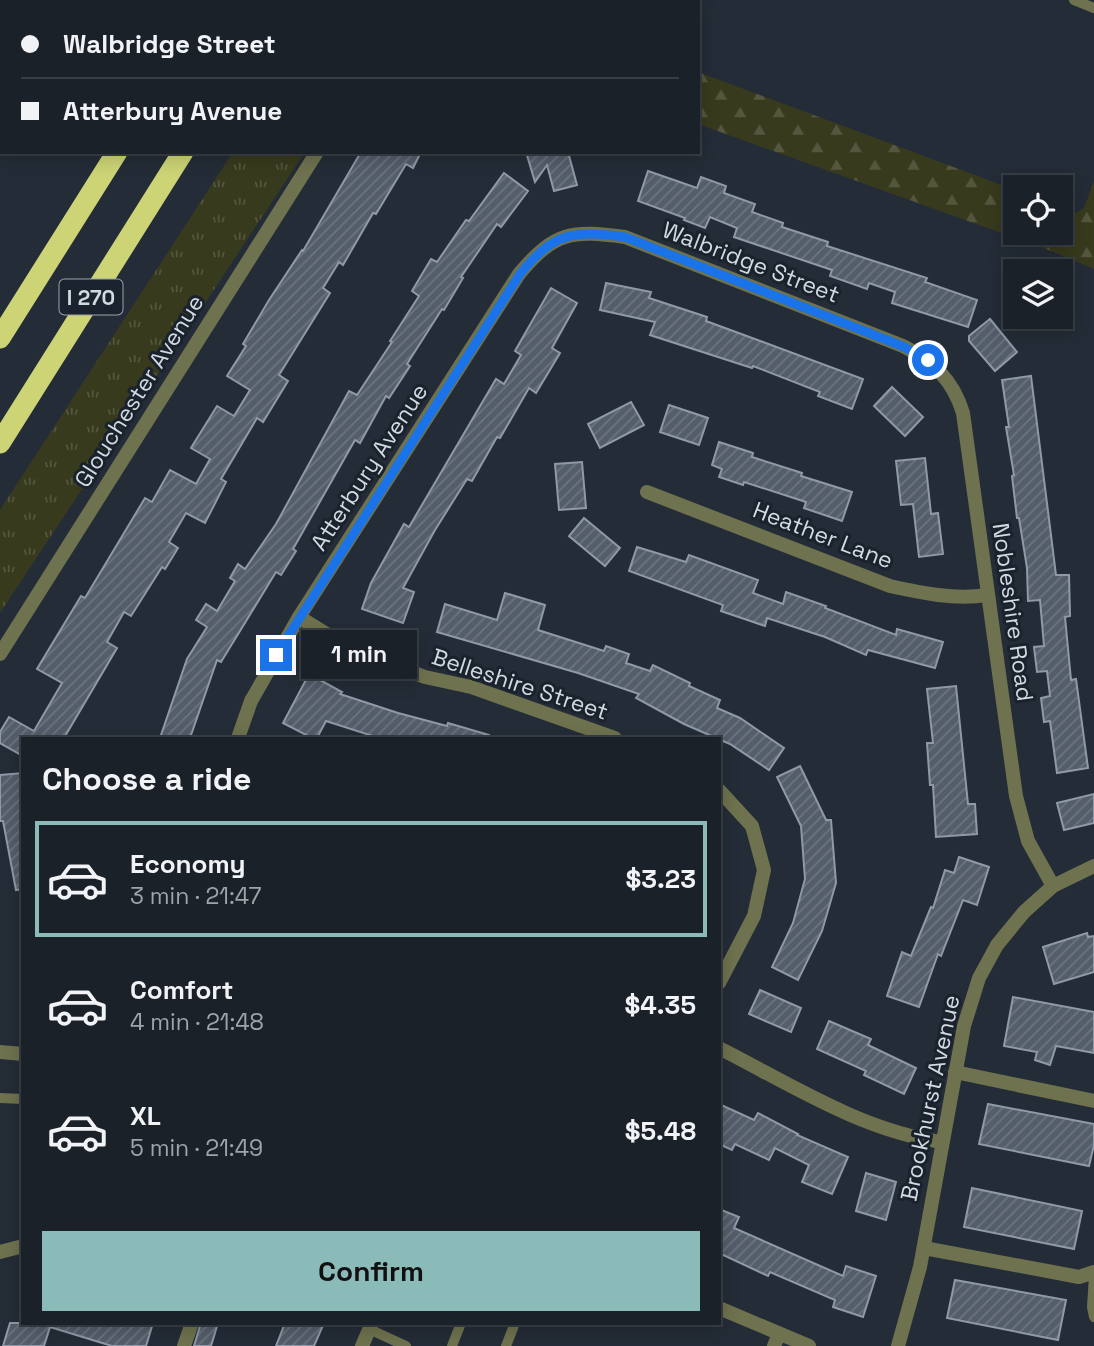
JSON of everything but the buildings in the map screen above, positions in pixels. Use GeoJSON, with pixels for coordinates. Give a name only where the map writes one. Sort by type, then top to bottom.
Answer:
{"type":"FeatureCollection","features":[{"type":"Feature","properties":{"kind":"highway"},"geometry":{"type":"LineString","coordinates":[[75,219],[107,154]]}},
{"type":"Feature","properties":{"kind":"highway","name":"I 270"},"geometry":{"type":"LineString","coordinates":[[0,338],[116,154]]}},
{"type":"Feature","properties":{"kind":"highway","name":"I 270"},"geometry":{"type":"LineString","coordinates":[[0,443],[182,154]]}},
{"type":"Feature","properties":{"kind":"street","name":"Glouchester Avenue"},"geometry":{"type":"LineString","coordinates":[[0,654],[316,154]]}},
{"type":"Feature","properties":{"kind":"street","name":"Walbridge Street"},"geometry":{"type":"LineString","coordinates":[[562,237],[591,233],[625,237],[919,354]]}},
{"type":"Feature","properties":{"kind":"street","name":"Atterbury Avenue"},"geometry":{"type":"LineString","coordinates":[[239,737],[251,701],[299,617],[520,274],[538,252],[562,237]]}},
{"type":"Feature","properties":{"kind":"street","name":"Nobleshire Road"},"geometry":{"type":"LineString","coordinates":[[919,354],[945,375],[960,404],[1016,796],[1028,841],[1053,886]]}},
{"type":"Feature","properties":{"kind":"street","name":"Heather Lane"},"geometry":{"type":"LineString","coordinates":[[647,492],[890,586],[930,595],[968,598],[987,595]]}},
{"type":"Feature","properties":{"kind":"street","name":"Belleshire Street"},"geometry":{"type":"LineString","coordinates":[[299,617],[349,648],[362,653],[425,677],[471,687],[612,737]]}},
{"type":"Feature","properties":{"kind":"street"},"geometry":{"type":"LineString","coordinates":[[721,792],[752,825],[764,870],[754,916],[721,979]]}},
{"type":"Feature","properties":{"kind":"street","name":"Brookhurst Avenue"},"geometry":{"type":"LineString","coordinates":[[898,1346],[924,1248],[964,1026],[979,978],[997,945],[1024,912],[1053,886],[1094,866]]}},
{"type":"Feature","properties":{"kind":"street"},"geometry":{"type":"LineString","coordinates":[[721,1049],[853,1117],[923,1140],[942,1142]]}},
{"type":"Feature","properties":{"kind":"street"},"geometry":{"type":"LineString","coordinates":[[0,1052],[21,1054]]}},
{"type":"Feature","properties":{"kind":"street"},"geometry":{"type":"LineString","coordinates":[[955,1072],[1094,1101]]}},
{"type":"Feature","properties":{"kind":"street"},"geometry":{"type":"LineString","coordinates":[[0,1252],[21,1247]]}},
{"type":"Feature","properties":{"kind":"street"},"geometry":{"type":"LineString","coordinates":[[924,1248],[1079,1277],[1094,1273]]}},
{"type":"Feature","properties":{"kind":"street"},"geometry":{"type":"LineString","coordinates":[[721,1309],[776,1340],[809,1346]]}},
{"type":"Feature","properties":{"kind":"street"},"geometry":{"type":"LineString","coordinates":[[184,1346],[191,1325]]}},
{"type":"Feature","properties":{"kind":"street"},"geometry":{"type":"LineString","coordinates":[[362,1346],[371,1326]]}},
{"type":"Feature","properties":{"kind":"lane"},"geometry":{"type":"LineString","coordinates":[[1073,0],[1094,8]]}},
{"type":"Feature","properties":{"kind":"lane"},"geometry":{"type":"LineString","coordinates":[[0,1098],[21,1099]]}},
{"type":"Feature","properties":{"kind":"lane"},"geometry":{"type":"LineString","coordinates":[[1094,1273],[1091,1307],[1094,1317]]}},
{"type":"Feature","properties":{"kind":"lane"},"geometry":{"type":"LineString","coordinates":[[452,1346],[460,1325]]}},
{"type":"Feature","properties":{"kind":"lane"},"geometry":{"type":"LineString","coordinates":[[506,1346],[514,1325]]}},
{"type":"Feature","properties":{"kind":"lane"},"geometry":{"type":"LineString","coordinates":[[371,1326],[406,1346]]}},
{"type":"Feature","properties":{"kind":"green space"},"geometry":{"type":"Polygon","coordinates":[[[700,73],[1003,186],[1003,234],[700,125],[700,73]]]}},
{"type":"Feature","properties":{"kind":"green space"},"geometry":{"type":"Polygon","coordinates":[[[232,154],[304,154],[0,613],[0,510],[232,154]]]}},
{"type":"Feature","properties":{"kind":"green space"},"geometry":{"type":"Polygon","coordinates":[[[1094,181],[1094,269],[1035,245],[1073,245],[1073,212],[1076,213],[1084,208],[1094,181]]]}},
{"type":"Feature","properties":{"kind":"route"},"geometry":{"type":"LineString","coordinates":[[276,655],[520,274],[538,252],[562,237],[591,233],[625,237],[902,346],[928,360]]}}]}
